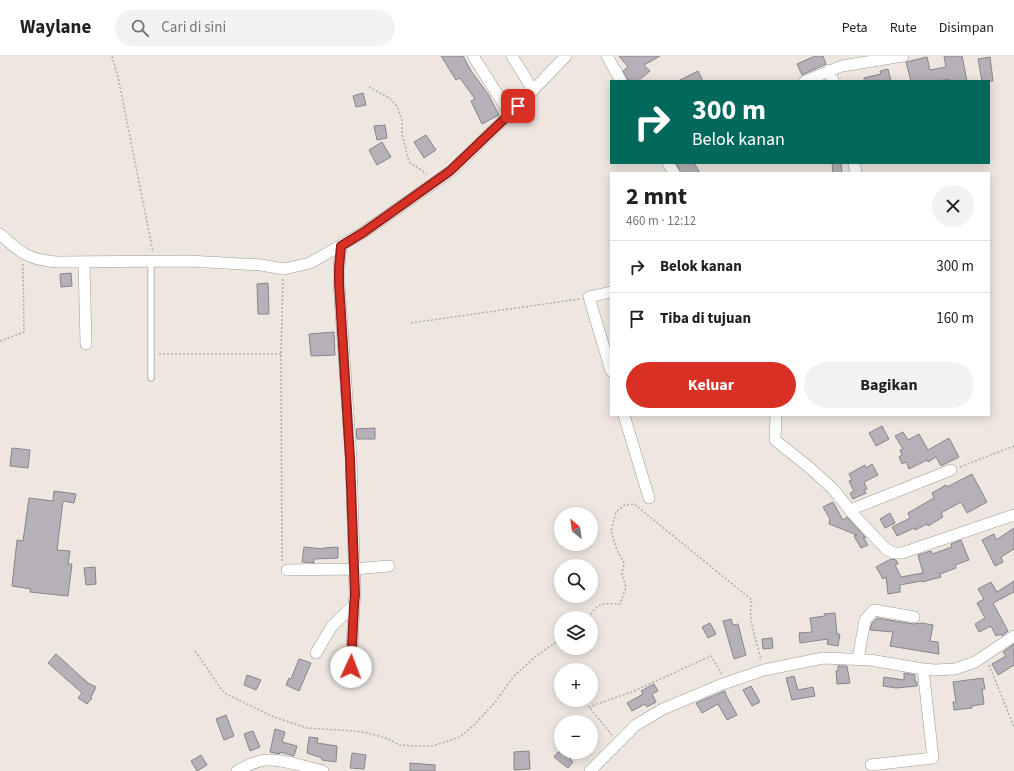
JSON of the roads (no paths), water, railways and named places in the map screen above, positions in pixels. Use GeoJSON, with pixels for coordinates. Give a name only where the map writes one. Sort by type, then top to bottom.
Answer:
{"type":"FeatureCollection","features":[{"type":"Feature","properties":{"kind":"street"},"geometry":{"type":"LineString","coordinates":[[473,56],[510,114]]}},
{"type":"Feature","properties":{"kind":"street"},"geometry":{"type":"LineString","coordinates":[[512,56],[533,90]]}},
{"type":"Feature","properties":{"kind":"street"},"geometry":{"type":"LineString","coordinates":[[0,234],[17,250],[43,261],[188,261],[261,265],[284,268],[310,263],[364,232],[450,171],[510,114],[566,56]]}},
{"type":"Feature","properties":{"kind":"street"},"geometry":{"type":"LineString","coordinates":[[607,56],[620,80]]}},
{"type":"Feature","properties":{"kind":"street"},"geometry":{"type":"LineString","coordinates":[[810,80],[831,76],[842,66],[903,56]]}},
{"type":"Feature","properties":{"kind":"street"},"geometry":{"type":"LineString","coordinates":[[341,246],[339,283],[350,450],[355,595],[351,667]]}},
{"type":"Feature","properties":{"kind":"street"},"geometry":{"type":"LineString","coordinates":[[84,262],[86,344]]}},
{"type":"Feature","properties":{"kind":"street"},"geometry":{"type":"LineString","coordinates":[[610,292],[589,297],[610,368]]}},
{"type":"Feature","properties":{"kind":"street"},"geometry":{"type":"LineString","coordinates":[[624,416],[649,498]]}},
{"type":"Feature","properties":{"kind":"street"},"geometry":{"type":"LineString","coordinates":[[776,416],[776,440],[833,489],[853,514],[886,548],[894,553],[902,553],[1014,515]]}},
{"type":"Feature","properties":{"kind":"street"},"geometry":{"type":"LineString","coordinates":[[853,514],[853,510],[857,507],[951,470]]}},
{"type":"Feature","properties":{"kind":"street"},"geometry":{"type":"LineString","coordinates":[[287,570],[354,569],[389,566]]}},
{"type":"Feature","properties":{"kind":"street"},"geometry":{"type":"LineString","coordinates":[[316,652],[332,626],[354,605]]}},
{"type":"Feature","properties":{"kind":"street"},"geometry":{"type":"LineString","coordinates":[[858,659],[865,620],[874,610],[914,617]]}},
{"type":"Feature","properties":{"kind":"street"},"geometry":{"type":"LineString","coordinates":[[590,771],[636,725],[663,710],[727,683],[764,670],[823,658],[858,659],[935,670],[955,669],[975,662],[1014,636]]}},
{"type":"Feature","properties":{"kind":"street"},"geometry":{"type":"LineString","coordinates":[[871,765],[933,758],[924,669]]}},
{"type":"Feature","properties":{"kind":"street"},"geometry":{"type":"LineString","coordinates":[[237,771],[251,764],[266,760],[284,762],[323,771]]}},
{"type":"Feature","properties":{"kind":"lane"},"geometry":{"type":"LineString","coordinates":[[151,378],[153,262]]}}]}
